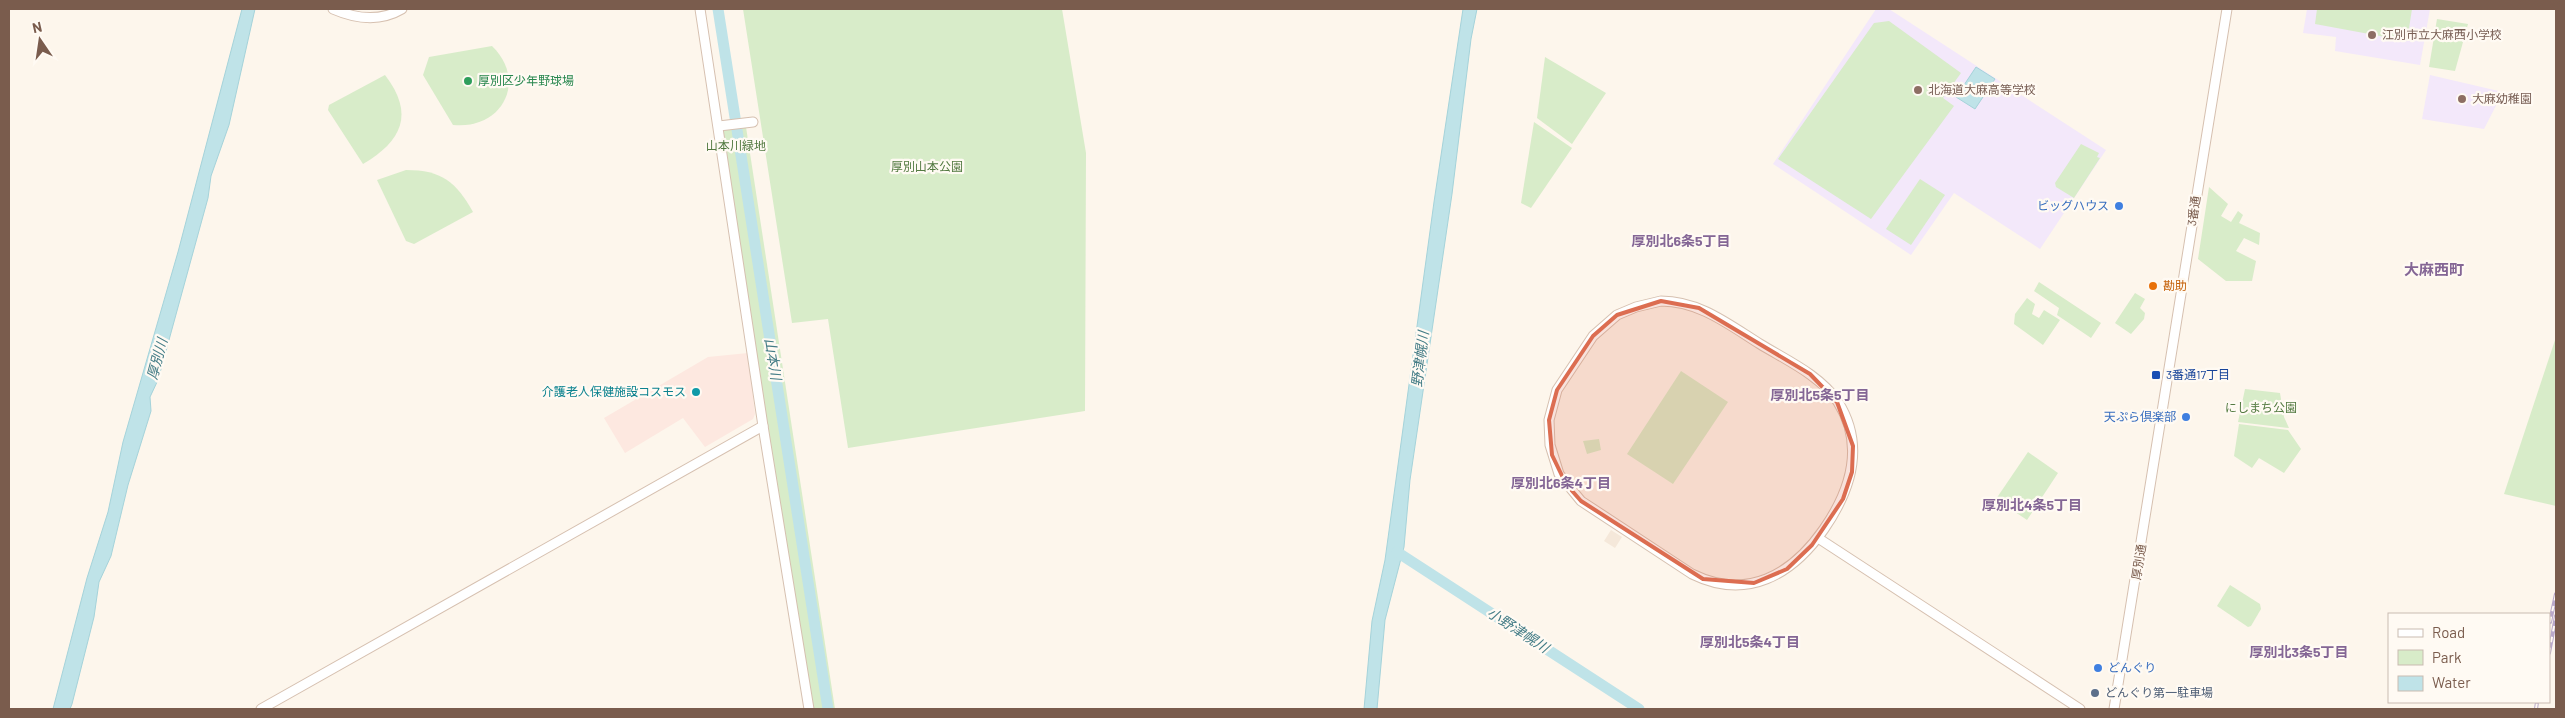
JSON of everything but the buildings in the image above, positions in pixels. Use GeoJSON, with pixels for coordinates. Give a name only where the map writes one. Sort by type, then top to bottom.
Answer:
{"type":"FeatureCollection","features":[{"type":"Feature","properties":{"kind":"street"},"geometry":{"type":"LineString","coordinates":[[333,9],[355,17],[370,18],[384,16],[402,9]]}},
{"type":"Feature","properties":{"kind":"street"},"geometry":{"type":"LineString","coordinates":[[700,9],[763,426],[809,709]]}},
{"type":"Feature","properties":{"kind":"street","name":"3番通"},"geometry":{"type":"LineString","coordinates":[[2162,414],[2227,9]]}},
{"type":"Feature","properties":{"kind":"street"},"geometry":{"type":"LineString","coordinates":[[719,126],[750,122]]}},
{"type":"Feature","properties":{"kind":"street"},"geometry":{"type":"LineString","coordinates":[[1661,302],[1688,304],[1710,312],[1810,374],[1830,392],[1843,413],[1850,433],[1853,446],[1852,472],[1843,499],[1818,538],[1802,558],[1777,575],[1754,583],[1717,583],[1692,574],[1581,501],[1559,474],[1550,445],[1549,420],[1557,390],[1600,328],[1617,315],[1636,307],[1661,302]]}},
{"type":"Feature","properties":{"kind":"street","name":"厚別通"},"geometry":{"type":"LineString","coordinates":[[2114,709],[2162,414]]}},
{"type":"Feature","properties":{"kind":"street"},"geometry":{"type":"LineString","coordinates":[[261,709],[763,426]]}},
{"type":"Feature","properties":{"kind":"street"},"geometry":{"type":"LineString","coordinates":[[1818,538],[2080,709]]}},
{"type":"Feature","properties":{"kind":"highlighted area"},"geometry":{"type":"Polygon","coordinates":[[[1661,301],[1699,308],[1810,374],[1837,402],[1853,446],[1852,472],[1843,499],[1812,545],[1787,569],[1754,583],[1703,579],[1581,501],[1566,484],[1552,455],[1549,420],[1557,390],[1593,336],[1617,315],[1661,301]]]}},
{"type":"Feature","properties":{"kind":"shaded area","name":"北海道大麻高等学校"},"geometry":{"type":"Polygon","coordinates":[[[1876,9],[1889,9],[2106,150],[2040,249],[1954,193],[1911,255],[1773,164],[1876,9]]]}},
{"type":"Feature","properties":{"kind":"shaded area","name":"江別市立大麻西小学校"},"geometry":{"type":"Polygon","coordinates":[[[2307,9],[2430,9],[2420,65],[2335,51],[2336,37],[2303,33],[2307,9]]]}},
{"type":"Feature","properties":{"kind":"shaded area","name":"大麻幼稚園"},"geometry":{"type":"Polygon","coordinates":[[[2430,75],[2503,92],[2484,129],[2422,119],[2430,75]]]}},
{"type":"Feature","properties":{"kind":"shaded area"},"geometry":{"type":"Polygon","coordinates":[[[748,353],[755,414],[753,419],[705,447],[683,418],[625,453],[604,418],[708,357],[748,353]]]}},
{"type":"Feature","properties":{"kind":"shaded area"},"geometry":{"type":"Polygon","coordinates":[[[1611,530],[1622,537],[1615,548],[1604,541],[1611,530]]]}},
{"type":"Feature","properties":{"kind":"green space","name":"厚別山本公園"},"geometry":{"type":"Polygon","coordinates":[[[743,9],[1062,9],[1086,153],[1085,411],[848,448],[828,319],[792,323],[743,9]]]}},
{"type":"Feature","properties":{"kind":"green space"},"geometry":{"type":"Polygon","coordinates":[[[2317,9],[2412,9],[2407,41],[2315,24],[2317,9]]]}},
{"type":"Feature","properties":{"kind":"green space"},"geometry":{"type":"Polygon","coordinates":[[[2437,19],[2468,24],[2455,71],[2429,67],[2437,19]]]}},
{"type":"Feature","properties":{"kind":"green space"},"geometry":{"type":"Polygon","coordinates":[[[1889,21],[1961,73],[1943,98],[1954,106],[1871,219],[1778,159],[1874,23],[1889,21]]]}},
{"type":"Feature","properties":{"kind":"green space","name":"厚別区少年野球場"},"geometry":{"type":"Polygon","coordinates":[[[492,46],[503,60],[508,74],[508,88],[504,100],[496,111],[485,120],[470,124],[453,125],[423,75],[429,57],[492,46]]]}},
{"type":"Feature","properties":{"kind":"green space"},"geometry":{"type":"Polygon","coordinates":[[[1545,57],[1606,93],[1572,144],[1537,118],[1545,57]]]}},
{"type":"Feature","properties":{"kind":"green space"},"geometry":{"type":"Polygon","coordinates":[[[385,75],[400,102],[402,114],[400,126],[387,146],[363,164],[328,110],[329,105],[385,75]]]}},
{"type":"Feature","properties":{"kind":"green space"},"geometry":{"type":"Polygon","coordinates":[[[1534,122],[1572,148],[1531,208],[1521,203],[1534,122]]]}},
{"type":"Feature","properties":{"kind":"green space","name":"山本川緑地"},"geometry":{"type":"Polygon","coordinates":[[[746,127],[835,709],[813,709],[720,130],[746,127]]]}},
{"type":"Feature","properties":{"kind":"green space"},"geometry":{"type":"Polygon","coordinates":[[[2081,144],[2099,153],[2097,157],[2100,158],[2074,198],[2056,187],[2055,183],[2081,144]]]}},
{"type":"Feature","properties":{"kind":"green space"},"geometry":{"type":"Polygon","coordinates":[[[406,170],[429,172],[447,180],[460,193],[473,212],[414,244],[406,241],[377,180],[406,170]]]}},
{"type":"Feature","properties":{"kind":"green space"},"geometry":{"type":"Polygon","coordinates":[[[1920,179],[1945,195],[1911,245],[1886,229],[1920,179]]]}},
{"type":"Feature","properties":{"kind":"green space"},"geometry":{"type":"Polygon","coordinates":[[[2209,187],[2228,204],[2221,216],[2231,222],[2238,211],[2243,215],[2239,223],[2260,233],[2259,245],[2244,238],[2236,251],[2256,261],[2252,281],[2226,281],[2198,259],[2209,187]]]}},
{"type":"Feature","properties":{"kind":"green space"},"geometry":{"type":"Polygon","coordinates":[[[2039,282],[2101,323],[2091,338],[2057,315],[2059,308],[2034,291],[2039,282]]]}},
{"type":"Feature","properties":{"kind":"green space"},"geometry":{"type":"Polygon","coordinates":[[[2135,293],[2145,299],[2140,308],[2145,313],[2144,319],[2131,334],[2115,323],[2135,293]]]}},
{"type":"Feature","properties":{"kind":"green space"},"geometry":{"type":"Polygon","coordinates":[[[2027,298],[2035,304],[2032,314],[2039,318],[2044,310],[2060,320],[2043,345],[2014,324],[2015,314],[2027,298]]]}},
{"type":"Feature","properties":{"kind":"green space"},"geometry":{"type":"Polygon","coordinates":[[[2556,337],[2556,506],[2504,494],[2556,337]]]}},
{"type":"Feature","properties":{"kind":"green space"},"geometry":{"type":"Polygon","coordinates":[[[1681,371],[1728,402],[1673,484],[1627,454],[1681,371]]]}},
{"type":"Feature","properties":{"kind":"green space","name":"にしまち公園"},"geometry":{"type":"Polygon","coordinates":[[[2245,389],[2280,393],[2284,417],[2289,428],[2238,422],[2245,389]]]}},
{"type":"Feature","properties":{"kind":"green space"},"geometry":{"type":"Polygon","coordinates":[[[2239,424],[2288,430],[2301,449],[2284,473],[2259,458],[2252,468],[2234,456],[2239,424]]]}},
{"type":"Feature","properties":{"kind":"green space"},"geometry":{"type":"Polygon","coordinates":[[[1599,439],[1601,450],[1587,454],[1583,441],[1599,439]]]}},
{"type":"Feature","properties":{"kind":"green space"},"geometry":{"type":"Polygon","coordinates":[[[2028,452],[2058,473],[2027,520],[1996,499],[2028,452]]]}},
{"type":"Feature","properties":{"kind":"green space"},"geometry":{"type":"Polygon","coordinates":[[[2230,585],[2260,604],[2261,609],[2251,626],[2248,627],[2217,606],[2230,585]]]}},
{"type":"Feature","properties":{"kind":"water","name":"厚別川"},"geometry":{"type":"Polygon","coordinates":[[[242,9],[255,9],[229,125],[211,176],[208,198],[158,380],[150,397],[151,411],[128,485],[111,556],[99,582],[94,617],[72,704],[70,709],[53,709],[87,578],[108,512],[123,442],[178,252],[242,9]]]}},
{"type":"Feature","properties":{"kind":"water","name":"野津幌川"},"geometry":{"type":"Polygon","coordinates":[[[1463,9],[1477,9],[1471,39],[1452,194],[1410,480],[1404,547],[1385,620],[1377,709],[1364,709],[1372,621],[1385,560],[1434,202],[1463,9]]]}},
{"type":"Feature","properties":{"kind":"water"},"geometry":{"type":"Polygon","coordinates":[[[1976,67],[1995,79],[1975,109],[1956,97],[1976,67]]]}},
{"type":"Feature","properties":{"kind":"waterway","name":"山本川"},"geometry":{"type":"LineString","coordinates":[[718,9],[828,709]]}},
{"type":"Feature","properties":{"kind":"waterway","name":"小野津幌川"},"geometry":{"type":"LineString","coordinates":[[1397,552],[1639,709]]}},
{"type":"Feature","properties":{"kind":"railway"},"geometry":{"type":"LineString","coordinates":[[2550,622],[2556,594]]}},
{"type":"Feature","properties":{"kind":"railway"},"geometry":{"type":"LineString","coordinates":[[2550,648],[2556,616]]}},
{"type":"Feature","properties":{"kind":"railway"},"geometry":{"type":"LineString","coordinates":[[2536,709],[2537,703]]}},
{"type":"Feature","properties":{"kind":"place","name":"江別市立大麻西小学校"},"geometry":{"type":"Point","coordinates":[2372,35]}},
{"type":"Feature","properties":{"kind":"place","name":"厚別区少年野球場"},"geometry":{"type":"Point","coordinates":[468,81]}},
{"type":"Feature","properties":{"kind":"place","name":"北海道大麻高等学校"},"geometry":{"type":"Point","coordinates":[1918,90]}},
{"type":"Feature","properties":{"kind":"place","name":"大麻幼稚園"},"geometry":{"type":"Point","coordinates":[2462,99]}},
{"type":"Feature","properties":{"kind":"place","name":"ビッグハウス"},"geometry":{"type":"Point","coordinates":[2119,206]}},
{"type":"Feature","properties":{"kind":"place","name":"勘助"},"geometry":{"type":"Point","coordinates":[2153,286]}},
{"type":"Feature","properties":{"kind":"place","name":"3番通17丁目"},"geometry":{"type":"Point","coordinates":[2156,375]}},
{"type":"Feature","properties":{"kind":"place","name":"介護老人保健施設コスモス"},"geometry":{"type":"Point","coordinates":[696,392]}},
{"type":"Feature","properties":{"kind":"place","name":"天ぷら倶楽部"},"geometry":{"type":"Point","coordinates":[2186,417]}},
{"type":"Feature","properties":{"kind":"place","name":"どんぐり"},"geometry":{"type":"Point","coordinates":[2098,668]}},
{"type":"Feature","properties":{"kind":"place","name":"どんぐり第一駐車場"},"geometry":{"type":"Point","coordinates":[2095,693]}},
{"type":"Feature","properties":{"kind":"district","name":"厚別北6条5丁目"},"geometry":{"type":"Point","coordinates":[1681,241]}},
{"type":"Feature","properties":{"kind":"district","name":"大麻西町"},"geometry":{"type":"Point","coordinates":[2434,270]}},
{"type":"Feature","properties":{"kind":"district","name":"厚別北5条5丁目"},"geometry":{"type":"Point","coordinates":[1820,395]}},
{"type":"Feature","properties":{"kind":"district","name":"厚別北6条4丁目"},"geometry":{"type":"Point","coordinates":[1561,483]}},
{"type":"Feature","properties":{"kind":"district","name":"厚別北4条5丁目"},"geometry":{"type":"Point","coordinates":[2032,505]}},
{"type":"Feature","properties":{"kind":"district","name":"厚別北5条4丁目"},"geometry":{"type":"Point","coordinates":[1750,642]}},
{"type":"Feature","properties":{"kind":"district","name":"厚別北3条5丁目"},"geometry":{"type":"Point","coordinates":[2299,652]}}]}
